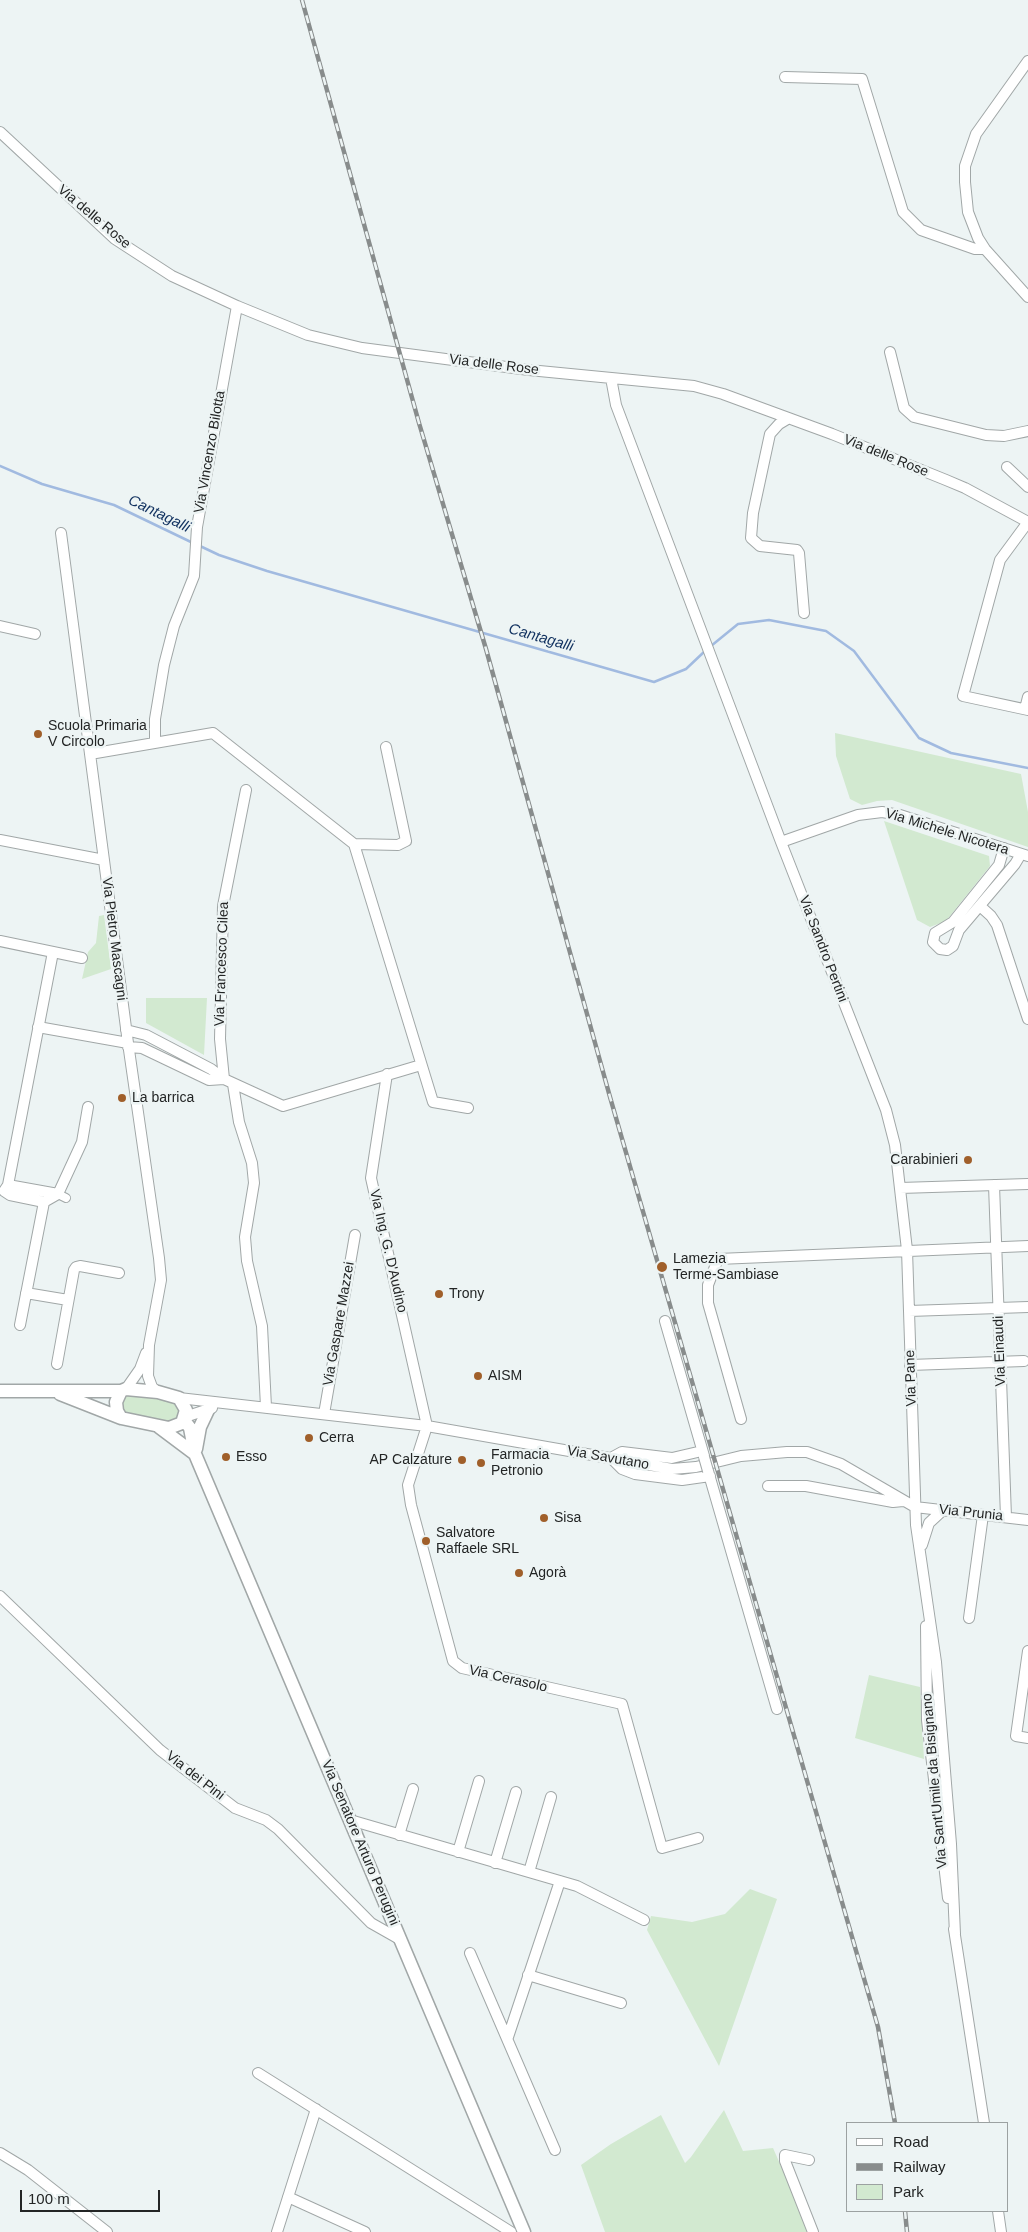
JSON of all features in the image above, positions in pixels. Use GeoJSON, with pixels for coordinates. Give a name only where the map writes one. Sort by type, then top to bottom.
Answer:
{"type":"FeatureCollection","features":[{"type":"Feature","properties":{"kind":"street"},"geometry":{"type":"LineString","coordinates":[[1028,61],[976,134],[965,166],[968,212],[978,238],[985,249],[1028,296]]}},
{"type":"Feature","properties":{"kind":"street"},"geometry":{"type":"LineString","coordinates":[[785,77],[862,79],[903,212],[921,230],[975,249],[985,249]]}},
{"type":"Feature","properties":{"kind":"street","name":"Via delle Rose"},"geometry":{"type":"LineString","coordinates":[[0,132],[115,239],[172,276],[237,306],[308,335],[362,348],[529,370],[694,386],[724,394],[789,418],[965,488],[1028,522]]}},
{"type":"Feature","properties":{"kind":"street","name":"Via Vincenzo Bilotta"},"geometry":{"type":"LineString","coordinates":[[155,742],[155,719],[164,664],[174,626],[194,576],[196,537],[237,306]]}},
{"type":"Feature","properties":{"kind":"street"},"geometry":{"type":"LineString","coordinates":[[890,352],[904,408],[914,417],[986,435],[1004,436],[1028,431]]}},
{"type":"Feature","properties":{"kind":"street","name":"Via Sandro Pertini"},"geometry":{"type":"LineString","coordinates":[[611,378],[616,405],[712,655],[781,842],[886,1110],[895,1145],[906,1250]]}},
{"type":"Feature","properties":{"kind":"street"},"geometry":{"type":"LineString","coordinates":[[789,418],[779,424],[770,434],[753,513],[751,538],[760,546],[797,550],[800,553],[804,612]]}},
{"type":"Feature","properties":{"kind":"street"},"geometry":{"type":"LineString","coordinates":[[1007,467],[1028,487]]}},
{"type":"Feature","properties":{"kind":"street"},"geometry":{"type":"LineString","coordinates":[[1028,522],[1000,560],[964,696],[1026,710],[1028,697]]}},
{"type":"Feature","properties":{"kind":"street","name":"Via Pietro Mascagni"},"geometry":{"type":"LineString","coordinates":[[62,532],[126,1030],[161,1280],[149,1345]]}},
{"type":"Feature","properties":{"kind":"street"},"geometry":{"type":"LineString","coordinates":[[0,626],[35,634]]}},
{"type":"Feature","properties":{"kind":"street"},"geometry":{"type":"LineString","coordinates":[[90,754],[209,733],[216,735],[354,844],[433,1102],[468,1108]]}},
{"type":"Feature","properties":{"kind":"street"},"geometry":{"type":"LineString","coordinates":[[354,844],[398,845],[406,841],[386,747]]}},
{"type":"Feature","properties":{"kind":"street","name":"Via Francesco Cilea"},"geometry":{"type":"LineString","coordinates":[[246,790],[222,906],[220,1038],[239,1122],[252,1163],[254,1183],[244,1237],[247,1261],[262,1326],[266,1407]]}},
{"type":"Feature","properties":{"kind":"street","name":"Via Michele Nicotera"},"geometry":{"type":"LineString","coordinates":[[781,842],[858,815],[882,812],[900,815],[1024,855]]}},
{"type":"Feature","properties":{"kind":"street"},"geometry":{"type":"LineString","coordinates":[[0,840],[104,860]]}},
{"type":"Feature","properties":{"kind":"street"},"geometry":{"type":"LineString","coordinates":[[1004,848],[999,866],[953,922],[935,933],[934,942],[936,946],[944,950],[950,949],[958,930],[1024,855]]}},
{"type":"Feature","properties":{"kind":"street"},"geometry":{"type":"LineString","coordinates":[[980,906],[992,916],[997,926],[1028,1019]]}},
{"type":"Feature","properties":{"kind":"street"},"geometry":{"type":"LineString","coordinates":[[0,941],[82,958]]}},
{"type":"Feature","properties":{"kind":"street"},"geometry":{"type":"LineString","coordinates":[[4,1189],[53,952]]}},
{"type":"Feature","properties":{"kind":"street"},"geometry":{"type":"LineString","coordinates":[[38,1027],[142,1048],[210,1080],[229,1081]]}},
{"type":"Feature","properties":{"kind":"street"},"geometry":{"type":"LineString","coordinates":[[126,1030],[146,1035],[211,1068],[229,1081],[283,1106],[421,1064]]}},
{"type":"Feature","properties":{"kind":"street","name":"Via Ing. G. D'Audino"},"geometry":{"type":"LineString","coordinates":[[387,1074],[371,1178],[427,1426]]}},
{"type":"Feature","properties":{"kind":"street"},"geometry":{"type":"LineString","coordinates":[[62,1196],[82,1142],[88,1107]]}},
{"type":"Feature","properties":{"kind":"street"},"geometry":{"type":"LineString","coordinates":[[900,1188],[1028,1184]]}},
{"type":"Feature","properties":{"kind":"street","name":"Via Einaudi"},"geometry":{"type":"LineString","coordinates":[[994,1185],[1006,1517]]}},
{"type":"Feature","properties":{"kind":"street"},"geometry":{"type":"LineString","coordinates":[[4,1189],[62,1196]]}},
{"type":"Feature","properties":{"kind":"street"},"geometry":{"type":"LineString","coordinates":[[4,1189],[10,1195],[44,1202],[62,1196]]}},
{"type":"Feature","properties":{"kind":"street"},"geometry":{"type":"LineString","coordinates":[[20,1325],[44,1202]]}},
{"type":"Feature","properties":{"kind":"street","name":"Via Gaspare Mazzei"},"geometry":{"type":"LineString","coordinates":[[324,1414],[355,1235]]}},
{"type":"Feature","properties":{"kind":"street"},"geometry":{"type":"LineString","coordinates":[[741,1419],[708,1303],[708,1286],[718,1260],[906,1250],[1028,1246]]}},
{"type":"Feature","properties":{"kind":"street","name":"Via Pane"},"geometry":{"type":"LineString","coordinates":[[906,1250],[915,1507],[921,1553]]}},
{"type":"Feature","properties":{"kind":"street"},"geometry":{"type":"LineString","coordinates":[[57,1364],[68,1300],[76,1267],[119,1273]]}},
{"type":"Feature","properties":{"kind":"street"},"geometry":{"type":"LineString","coordinates":[[26,1293],[68,1300]]}},
{"type":"Feature","properties":{"kind":"street"},"geometry":{"type":"LineString","coordinates":[[908,1311],[1028,1307]]}},
{"type":"Feature","properties":{"kind":"street"},"geometry":{"type":"LineString","coordinates":[[665,1321],[777,1709]]}},
{"type":"Feature","properties":{"kind":"street"},"geometry":{"type":"LineString","coordinates":[[121,1418],[116,1411],[116,1402],[140,1369],[149,1345]]}},
{"type":"Feature","properties":{"kind":"street"},"geometry":{"type":"LineString","coordinates":[[149,1345],[148,1376],[152,1387],[158,1392]]}},
{"type":"Feature","properties":{"kind":"street"},"geometry":{"type":"LineString","coordinates":[[910,1365],[1024,1361]]}},
{"type":"Feature","properties":{"kind":"street"},"geometry":{"type":"LineString","coordinates":[[2,1388],[53,1391],[124,1390],[158,1392],[179,1398]]}},
{"type":"Feature","properties":{"kind":"street"},"geometry":{"type":"LineString","coordinates":[[53,1391],[121,1418],[159,1427],[177,1427],[185,1419],[232,1403]]}},
{"type":"Feature","properties":{"kind":"street","name":"Via Savutano"},"geometry":{"type":"LineString","coordinates":[[179,1398],[427,1426],[672,1469],[696,1467],[741,1456],[808,1452],[841,1464],[915,1507]]}},
{"type":"Feature","properties":{"kind":"street","name":"Via Senatore Arturo Perugini"},"geometry":{"type":"LineString","coordinates":[[179,1398],[186,1410],[185,1419],[190,1428],[195,1454],[524,2232]]}},
{"type":"Feature","properties":{"kind":"street"},"geometry":{"type":"LineString","coordinates":[[159,1427],[195,1454],[200,1427],[208,1410]]}},
{"type":"Feature","properties":{"kind":"street","name":"Via Cerasolo"},"geometry":{"type":"LineString","coordinates":[[427,1426],[408,1485],[411,1505],[453,1661],[462,1668],[622,1704],[662,1848],[698,1838]]}},
{"type":"Feature","properties":{"kind":"street"},"geometry":{"type":"LineString","coordinates":[[703,1454],[672,1458],[622,1452],[611,1458],[622,1469],[635,1474],[682,1480],[709,1474]]}},
{"type":"Feature","properties":{"kind":"street"},"geometry":{"type":"LineString","coordinates":[[888,1491],[900,1494],[908,1490],[914,1475]]}},
{"type":"Feature","properties":{"kind":"street"},"geometry":{"type":"LineString","coordinates":[[768,1486],[806,1486],[885,1501],[903,1501]]}},
{"type":"Feature","properties":{"kind":"street","name":"Via Prunia"},"geometry":{"type":"LineString","coordinates":[[915,1507],[1028,1520]]}},
{"type":"Feature","properties":{"kind":"street"},"geometry":{"type":"LineString","coordinates":[[921,1553],[925,1531],[934,1517],[943,1510]]}},
{"type":"Feature","properties":{"kind":"street"},"geometry":{"type":"LineString","coordinates":[[969,1618],[983,1515]]}},
{"type":"Feature","properties":{"kind":"street","name":"Via Sant'Umile da Bisignano"},"geometry":{"type":"LineString","coordinates":[[921,1553],[936,1662],[951,1844],[955,1934],[984,2122]]}},
{"type":"Feature","properties":{"kind":"street","name":"Via dei Pini"},"geometry":{"type":"LineString","coordinates":[[0,1596],[160,1750],[236,1808],[266,1820],[278,1829],[371,1923],[400,1940]]}},
{"type":"Feature","properties":{"kind":"street"},"geometry":{"type":"LineString","coordinates":[[1028,1651],[1026,1676],[1016,1736],[1028,1738]]}},
{"type":"Feature","properties":{"kind":"street"},"geometry":{"type":"LineString","coordinates":[[458,1852],[480,1781]]}},
{"type":"Feature","properties":{"kind":"street"},"geometry":{"type":"LineString","coordinates":[[399,1835],[413,1789]]}},
{"type":"Feature","properties":{"kind":"street"},"geometry":{"type":"LineString","coordinates":[[495,1863],[516,1792]]}},
{"type":"Feature","properties":{"kind":"street"},"geometry":{"type":"LineString","coordinates":[[528,1872],[551,1797]]}},
{"type":"Feature","properties":{"kind":"street"},"geometry":{"type":"LineString","coordinates":[[350,1820],[577,1886],[644,1920]]}},
{"type":"Feature","properties":{"kind":"street"},"geometry":{"type":"LineString","coordinates":[[508,2037],[560,1882]]}},
{"type":"Feature","properties":{"kind":"street"},"geometry":{"type":"LineString","coordinates":[[470,1953],[508,2037],[555,2150]]}},
{"type":"Feature","properties":{"kind":"street"},"geometry":{"type":"LineString","coordinates":[[528,1975],[621,2003]]}},
{"type":"Feature","properties":{"kind":"street"},"geometry":{"type":"LineString","coordinates":[[258,2073],[511,2232]]}},
{"type":"Feature","properties":{"kind":"street"},"geometry":{"type":"LineString","coordinates":[[277,2232],[316,2109]]}},
{"type":"Feature","properties":{"kind":"street"},"geometry":{"type":"LineString","coordinates":[[0,2153],[28,2170],[107,2232]]}},
{"type":"Feature","properties":{"kind":"street"},"geometry":{"type":"LineString","coordinates":[[809,2160],[785,2155],[784,2161],[813,2232]]}},
{"type":"Feature","properties":{"kind":"street"},"geometry":{"type":"LineString","coordinates":[[288,2197],[365,2232]]}},
{"type":"Feature","properties":{"kind":"street"},"geometry":{"type":"LineString","coordinates":[[998,2212],[1001,2232]]}},
{"type":"Feature","properties":{"kind":"green space"},"geometry":{"type":"Polygon","coordinates":[[[835,733],[1021,774],[1028,812],[1028,847],[892,800],[862,805],[850,799],[836,756],[835,733]]]}},
{"type":"Feature","properties":{"kind":"green space"},"geometry":{"type":"Polygon","coordinates":[[[884,821],[989,856],[990,866],[946,921],[930,927],[917,920],[884,821]]]}},
{"type":"Feature","properties":{"kind":"green space"},"geometry":{"type":"Polygon","coordinates":[[[104,915],[111,969],[82,979],[88,952],[96,943],[99,916],[104,915]]]}},
{"type":"Feature","properties":{"kind":"green space"},"geometry":{"type":"Polygon","coordinates":[[[146,998],[207,998],[204,1055],[146,1023],[146,998]]]}},
{"type":"Feature","properties":{"kind":"green space"},"geometry":{"type":"Polygon","coordinates":[[[130,1394],[168,1401],[178,1405],[182,1411],[181,1417],[172,1424],[123,1412],[121,1401],[130,1394]]]}},
{"type":"Feature","properties":{"kind":"green space"},"geometry":{"type":"Polygon","coordinates":[[[869,1675],[920,1687],[924,1759],[855,1738],[869,1675]]]}},
{"type":"Feature","properties":{"kind":"green space"},"geometry":{"type":"Polygon","coordinates":[[[750,1889],[777,1899],[719,2066],[647,1930],[651,1916],[692,1922],[725,1914],[750,1889]]]}},
{"type":"Feature","properties":{"kind":"green space"},"geometry":{"type":"Polygon","coordinates":[[[724,2110],[743,2151],[773,2148],[810,2232],[605,2232],[581,2165],[611,2144],[661,2115],[685,2163],[724,2110]]]}},
{"type":"Feature","properties":{"kind":"waterway","name":"Cantagalli"},"geometry":{"type":"LineString","coordinates":[[0,466],[42,484],[114,505],[193,543]]}},
{"type":"Feature","properties":{"kind":"waterway","name":"Cantagalli"},"geometry":{"type":"LineString","coordinates":[[200,546],[219,555],[267,571],[654,682],[686,669],[705,651]]}},
{"type":"Feature","properties":{"kind":"waterway","name":"Cantagalli"},"geometry":{"type":"LineString","coordinates":[[711,646],[738,624],[769,620],[826,631],[854,651],[919,738],[951,753],[1028,768]]}},
{"type":"Feature","properties":{"kind":"railway"},"geometry":{"type":"LineString","coordinates":[[302,0],[419,423],[486,649],[610,1097],[878,2027],[895,2122]]}},
{"type":"Feature","properties":{"kind":"railway"},"geometry":{"type":"LineString","coordinates":[[905,2212],[907,2232]]}},
{"type":"Feature","properties":{"kind":"place","name":"Scuola Primaria V Circolo"},"geometry":{"type":"Point","coordinates":[38,734]}},
{"type":"Feature","properties":{"kind":"place","name":"La barrica"},"geometry":{"type":"Point","coordinates":[122,1098]}},
{"type":"Feature","properties":{"kind":"place","name":"Carabinieri"},"geometry":{"type":"Point","coordinates":[968,1160]}},
{"type":"Feature","properties":{"kind":"place","name":"Lamezia Terme-Sambiase"},"geometry":{"type":"Point","coordinates":[662,1267]}},
{"type":"Feature","properties":{"kind":"place","name":"Trony"},"geometry":{"type":"Point","coordinates":[439,1294]}},
{"type":"Feature","properties":{"kind":"place","name":"AISM"},"geometry":{"type":"Point","coordinates":[478,1376]}},
{"type":"Feature","properties":{"kind":"place","name":"Cerra"},"geometry":{"type":"Point","coordinates":[309,1438]}},
{"type":"Feature","properties":{"kind":"place","name":"Esso"},"geometry":{"type":"Point","coordinates":[226,1457]}},
{"type":"Feature","properties":{"kind":"place","name":"AP Calzature"},"geometry":{"type":"Point","coordinates":[462,1460]}},
{"type":"Feature","properties":{"kind":"place","name":"Farmacia Petronio"},"geometry":{"type":"Point","coordinates":[481,1463]}},
{"type":"Feature","properties":{"kind":"place","name":"Sisa"},"geometry":{"type":"Point","coordinates":[544,1518]}},
{"type":"Feature","properties":{"kind":"place","name":"Salvatore Raffaele SRL"},"geometry":{"type":"Point","coordinates":[426,1541]}},
{"type":"Feature","properties":{"kind":"place","name":"Agorà"},"geometry":{"type":"Point","coordinates":[519,1573]}}]}
